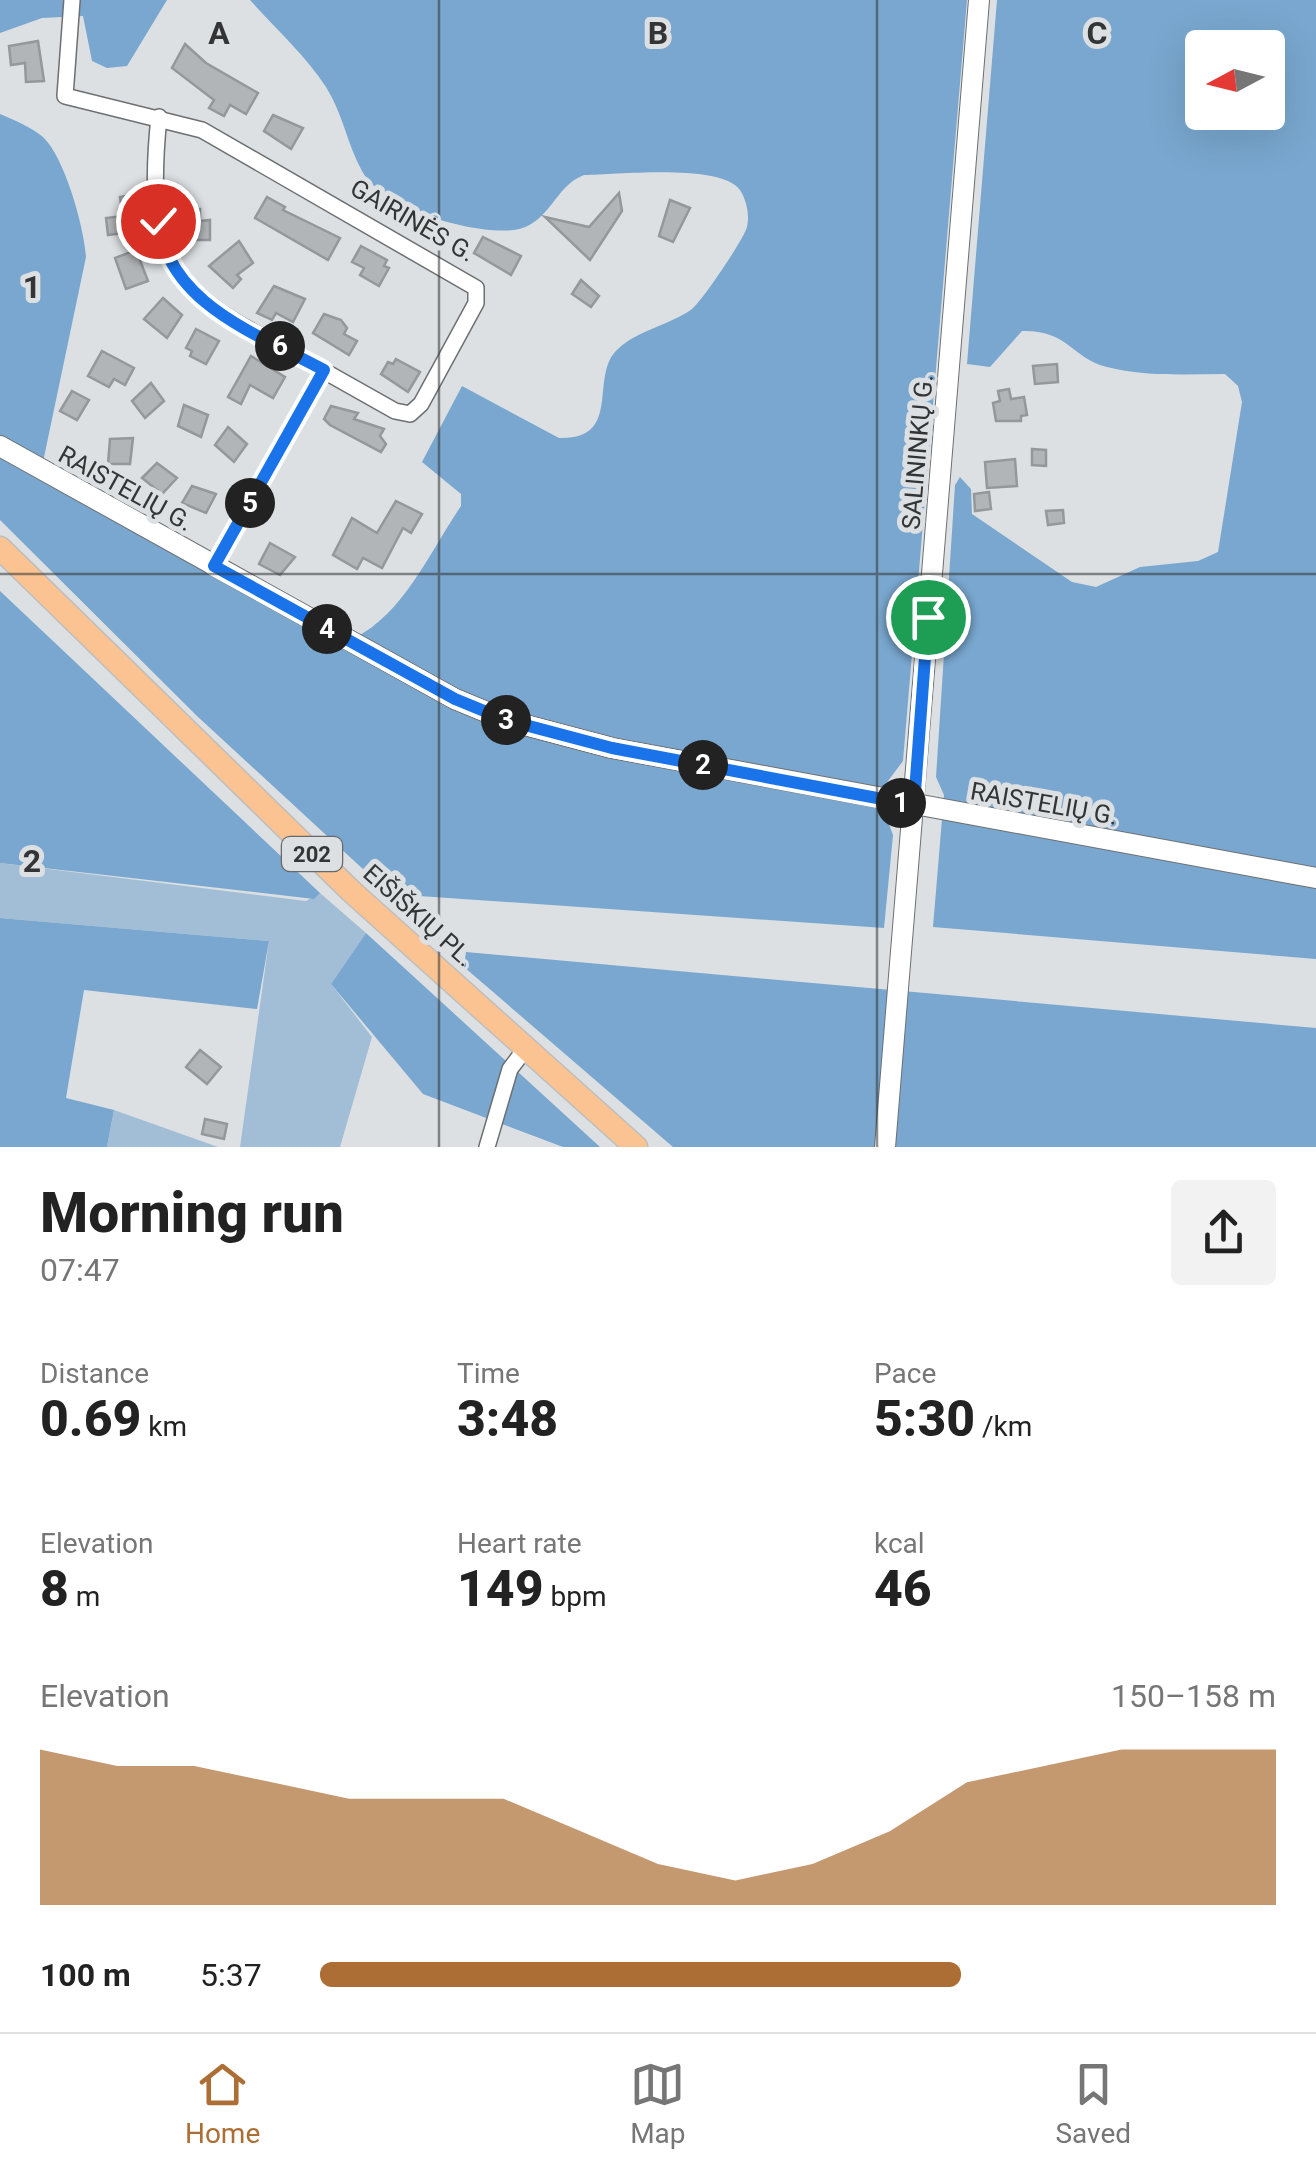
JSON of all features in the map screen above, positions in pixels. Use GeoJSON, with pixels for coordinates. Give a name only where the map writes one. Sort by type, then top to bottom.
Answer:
{"type":"FeatureCollection","features":[{"type":"Feature","properties":{"kind":"main road","name":"SALININKŲ G."},"geometry":{"type":"LineString","coordinates":[[885,1147],[979,0]]}},
{"type":"Feature","properties":{"kind":"main road","name":"RAISTELIŲ G."},"geometry":{"type":"LineString","coordinates":[[0,446],[455,699],[506,720],[612,748],[1316,878]]}},
{"type":"Feature","properties":{"kind":"main road","name":"EIŠIŠKIŲ PL."},"geometry":{"type":"LineString","coordinates":[[0,548],[184,731],[636,1147]]}},
{"type":"Feature","properties":{"kind":"street","name":"GAIRINĖS G."},"geometry":{"type":"LineString","coordinates":[[72,0],[65,96],[159,117],[222,140],[476,288],[476,304],[422,404],[410,414],[395,411],[218,312],[179,279],[167,258],[158,221],[159,117]]}},
{"type":"Feature","properties":{"kind":"street"},"geometry":{"type":"LineString","coordinates":[[214,566],[324,370]]}},
{"type":"Feature","properties":{"kind":"street"},"geometry":{"type":"LineString","coordinates":[[487,1147],[510,1069],[526,1048]]}},
{"type":"Feature","properties":{"kind":"shaded area"},"geometry":{"type":"Polygon","coordinates":[[[0,0],[167,0],[127,66],[107,68],[92,61],[83,16],[42,18],[0,33],[0,0]]]}},
{"type":"Feature","properties":{"kind":"shaded area"},"geometry":{"type":"Polygon","coordinates":[[[250,0],[967,0],[903,761],[885,785],[883,808],[893,835],[884,928],[390,894],[197,716],[0,520],[0,114],[43,137],[59,160],[77,211],[86,257],[43,462],[354,638],[371,628],[401,598],[461,506],[461,494],[422,462],[462,386],[559,438],[579,436],[591,429],[598,418],[605,374],[618,349],[692,309],[744,234],[748,212],[740,190],[712,176],[691,173],[584,175],[565,188],[536,221],[514,230],[454,224],[408,208],[373,185],[362,171],[326,87],[250,0]]]}},
{"type":"Feature","properties":{"kind":"shaded area"},"geometry":{"type":"Polygon","coordinates":[[[997,0],[1316,0],[1316,959],[933,927],[944,795],[936,777],[955,485],[960,477],[971,489],[972,514],[1072,582],[1096,587],[1140,567],[1198,561],[1218,552],[1242,402],[1238,386],[1225,374],[1151,374],[1107,367],[1038,332],[1022,331],[990,367],[967,364],[997,0]]]}},
{"type":"Feature","properties":{"kind":"shaded area"},"geometry":{"type":"Polygon","coordinates":[[[0,591],[320,893],[314,899],[0,863],[0,591]]]}},
{"type":"Feature","properties":{"kind":"shaded area"},"geometry":{"type":"Polygon","coordinates":[[[0,863],[306,901],[320,893],[366,933],[331,984],[372,1037],[340,1147],[240,1147],[269,941],[0,918],[0,863]]]}},
{"type":"Feature","properties":{"kind":"shaded area"},"geometry":{"type":"Polygon","coordinates":[[[0,918],[269,941],[257,1009],[84,990],[66,1098],[114,1110],[107,1147],[0,1147],[0,918]]]}},
{"type":"Feature","properties":{"kind":"shaded area"},"geometry":{"type":"Polygon","coordinates":[[[366,933],[600,1147],[563,1147],[423,1094],[331,984],[366,933]]]}},
{"type":"Feature","properties":{"kind":"shaded area"},"geometry":{"type":"Polygon","coordinates":[[[466,952],[1316,1028],[1316,1147],[673,1147],[464,967],[466,952]]]}},
{"type":"Feature","properties":{"kind":"shaded area"},"geometry":{"type":"Polygon","coordinates":[[[114,1110],[218,1147],[107,1147],[114,1110]]]}},
{"type":"Feature","properties":{"kind":"building"},"geometry":{"type":"Polygon","coordinates":[[[38,41],[44,81],[26,82],[25,63],[11,65],[9,46],[38,41]]]}},
{"type":"Feature","properties":{"kind":"building"},"geometry":{"type":"Polygon","coordinates":[[[185,44],[206,63],[258,93],[246,114],[230,105],[224,116],[209,108],[214,100],[172,68],[185,44]]]}},
{"type":"Feature","properties":{"kind":"building"},"geometry":{"type":"Polygon","coordinates":[[[273,115],[303,128],[291,149],[264,131],[273,115]]]}},
{"type":"Feature","properties":{"kind":"building"},"geometry":{"type":"Polygon","coordinates":[[[619,193],[622,211],[590,260],[545,217],[589,227],[619,193]]]}},
{"type":"Feature","properties":{"kind":"building"},"geometry":{"type":"Polygon","coordinates":[[[133,195],[138,231],[108,235],[106,218],[123,216],[120,197],[133,195]]]}},
{"type":"Feature","properties":{"kind":"building"},"geometry":{"type":"Polygon","coordinates":[[[267,197],[285,207],[283,210],[340,238],[328,260],[255,218],[267,197]]]}},
{"type":"Feature","properties":{"kind":"building"},"geometry":{"type":"Polygon","coordinates":[[[670,200],[690,208],[673,242],[659,236],[670,200]]]}},
{"type":"Feature","properties":{"kind":"building"},"geometry":{"type":"Polygon","coordinates":[[[200,209],[200,221],[210,220],[210,240],[186,240],[185,232],[194,228],[193,224],[182,224],[181,210],[200,209]]]}},
{"type":"Feature","properties":{"kind":"building"},"geometry":{"type":"Polygon","coordinates":[[[483,237],[521,256],[511,275],[474,253],[483,237]]]}},
{"type":"Feature","properties":{"kind":"building"},"geometry":{"type":"Polygon","coordinates":[[[239,241],[253,263],[237,275],[241,279],[233,288],[209,266],[239,241]]]}},
{"type":"Feature","properties":{"kind":"building"},"geometry":{"type":"Polygon","coordinates":[[[361,246],[387,260],[384,266],[389,268],[379,286],[360,275],[364,268],[352,262],[361,246]]]}},
{"type":"Feature","properties":{"kind":"building"},"geometry":{"type":"Polygon","coordinates":[[[136,250],[148,281],[126,289],[115,258],[136,250]]]}},
{"type":"Feature","properties":{"kind":"building"},"geometry":{"type":"Polygon","coordinates":[[[581,280],[599,296],[591,307],[572,294],[581,280]]]}},
{"type":"Feature","properties":{"kind":"building"},"geometry":{"type":"Polygon","coordinates":[[[274,286],[305,299],[293,322],[276,313],[272,320],[257,313],[274,286]]]}},
{"type":"Feature","properties":{"kind":"building"},"geometry":{"type":"Polygon","coordinates":[[[163,298],[182,315],[167,338],[144,319],[163,298]]]}},
{"type":"Feature","properties":{"kind":"building"},"geometry":{"type":"Polygon","coordinates":[[[324,314],[341,320],[347,328],[344,334],[357,341],[349,355],[313,333],[324,314]]]}},
{"type":"Feature","properties":{"kind":"building"},"geometry":{"type":"Polygon","coordinates":[[[196,329],[219,341],[206,364],[190,356],[192,351],[186,348],[196,329]]]}},
{"type":"Feature","properties":{"kind":"building"},"geometry":{"type":"Polygon","coordinates":[[[102,351],[134,368],[125,385],[114,379],[109,387],[88,376],[102,351]]]}},
{"type":"Feature","properties":{"kind":"building"},"geometry":{"type":"Polygon","coordinates":[[[251,356],[285,377],[273,398],[250,385],[241,404],[228,397],[251,356]]]}},
{"type":"Feature","properties":{"kind":"building"},"geometry":{"type":"Polygon","coordinates":[[[396,359],[420,372],[408,392],[381,374],[388,362],[393,364],[396,359]]]}},
{"type":"Feature","properties":{"kind":"building"},"geometry":{"type":"Polygon","coordinates":[[[1057,364],[1058,382],[1035,384],[1033,366],[1057,364]]]}},
{"type":"Feature","properties":{"kind":"building"},"geometry":{"type":"Polygon","coordinates":[[[151,383],[164,401],[145,418],[132,401],[151,383]]]}},
{"type":"Feature","properties":{"kind":"building"},"geometry":{"type":"Polygon","coordinates":[[[1009,389],[1011,399],[1024,397],[1027,415],[1021,416],[1021,421],[996,421],[993,403],[1000,401],[998,391],[1009,389]]]}},
{"type":"Feature","properties":{"kind":"building"},"geometry":{"type":"Polygon","coordinates":[[[72,391],[89,400],[77,420],[60,411],[72,391]]]}},
{"type":"Feature","properties":{"kind":"building"},"geometry":{"type":"Polygon","coordinates":[[[184,405],[208,415],[201,437],[178,426],[184,405]]]}},
{"type":"Feature","properties":{"kind":"building"},"geometry":{"type":"Polygon","coordinates":[[[331,406],[358,413],[354,419],[384,429],[380,436],[386,444],[381,452],[330,425],[324,419],[331,406]]]}},
{"type":"Feature","properties":{"kind":"building"},"geometry":{"type":"Polygon","coordinates":[[[228,427],[247,444],[234,462],[215,445],[228,427]]]}},
{"type":"Feature","properties":{"kind":"building"},"geometry":{"type":"Polygon","coordinates":[[[133,438],[130,464],[108,464],[110,439],[133,438]]]}},
{"type":"Feature","properties":{"kind":"building"},"geometry":{"type":"Polygon","coordinates":[[[1032,449],[1046,450],[1046,466],[1032,465],[1032,449]]]}},
{"type":"Feature","properties":{"kind":"building"},"geometry":{"type":"Polygon","coordinates":[[[1015,459],[1017,486],[987,488],[985,462],[1015,459]]]}},
{"type":"Feature","properties":{"kind":"building"},"geometry":{"type":"Polygon","coordinates":[[[157,463],[177,478],[162,494],[142,478],[157,463]]]}},
{"type":"Feature","properties":{"kind":"building"},"geometry":{"type":"Polygon","coordinates":[[[192,486],[216,494],[206,513],[182,503],[192,486]]]}},
{"type":"Feature","properties":{"kind":"building"},"geometry":{"type":"Polygon","coordinates":[[[989,492],[991,509],[975,511],[974,494],[989,492]]]}},
{"type":"Feature","properties":{"kind":"building"},"geometry":{"type":"Polygon","coordinates":[[[396,501],[422,514],[411,533],[403,528],[382,568],[363,558],[357,569],[333,555],[352,518],[377,533],[396,501]]]}},
{"type":"Feature","properties":{"kind":"building"},"geometry":{"type":"Polygon","coordinates":[[[1063,510],[1064,523],[1048,525],[1046,511],[1063,510]]]}},
{"type":"Feature","properties":{"kind":"building"},"geometry":{"type":"Polygon","coordinates":[[[270,543],[295,557],[280,575],[259,564],[270,543]]]}},
{"type":"Feature","properties":{"kind":"building"},"geometry":{"type":"Polygon","coordinates":[[[200,1050],[221,1067],[207,1084],[186,1067],[200,1050]]]}},
{"type":"Feature","properties":{"kind":"building"},"geometry":{"type":"Polygon","coordinates":[[[205,1119],[227,1124],[224,1139],[202,1134],[205,1119]]]}},
{"type":"Feature","properties":{"kind":"route"},"geometry":{"type":"LineString","coordinates":[[158,221],[167,258],[179,279],[196,296],[324,370],[214,566],[455,699],[506,720],[612,748],[914,805],[928,617]]}}]}
